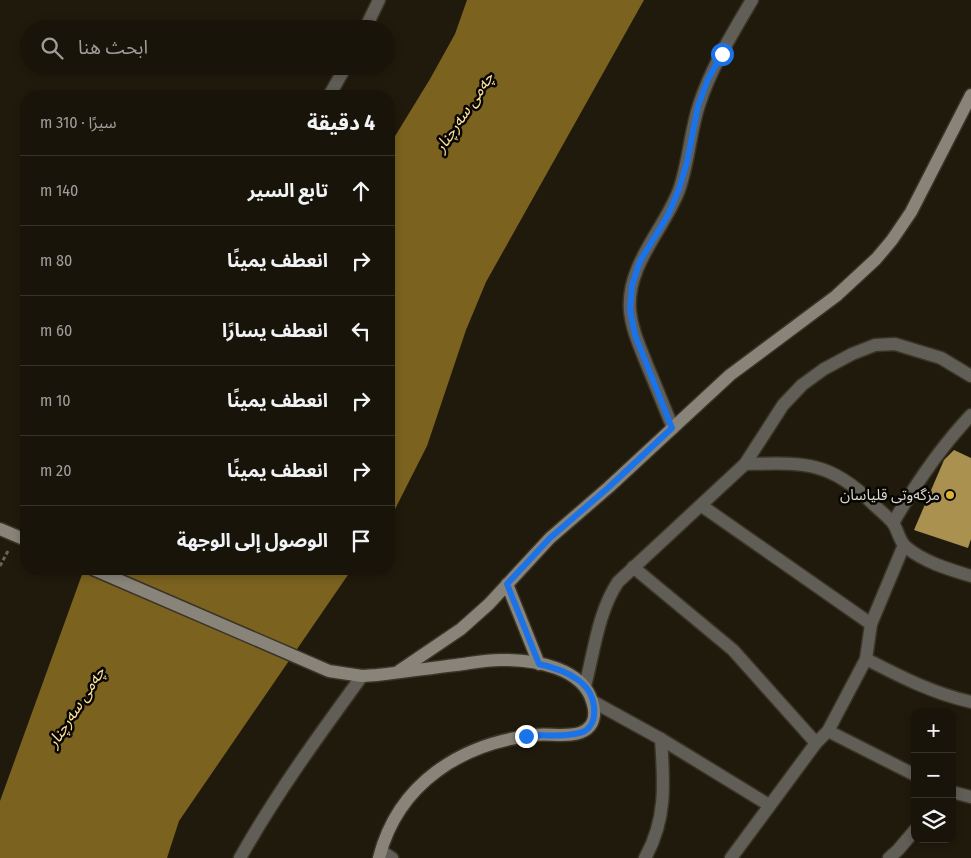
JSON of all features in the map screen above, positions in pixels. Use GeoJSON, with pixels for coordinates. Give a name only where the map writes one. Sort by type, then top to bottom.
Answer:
{"type":"FeatureCollection","features":[{"type":"Feature","properties":{"kind":"street"},"geometry":{"type":"LineString","coordinates":[[369,20],[379,0]]}},
{"type":"Feature","properties":{"kind":"street"},"geometry":{"type":"LineString","coordinates":[[672,428],[635,335],[630,310],[632,285],[640,261],[668,215],[679,189],[687,162],[698,106],[708,79],[752,0]]}},
{"type":"Feature","properties":{"kind":"street"},"geometry":{"type":"LineString","coordinates":[[332,90],[341,75]]}},
{"type":"Feature","properties":{"kind":"street"},"geometry":{"type":"LineString","coordinates":[[395,673],[461,630],[489,604],[550,538],[609,487],[672,428],[730,376],[836,296],[885,249],[911,212],[971,95]]}},
{"type":"Feature","properties":{"kind":"street"},"geometry":{"type":"LineString","coordinates":[[585,686],[605,609],[610,594],[618,582],[633,566],[702,506],[745,464],[783,405],[802,385],[824,369],[852,354],[875,345],[895,344],[916,349],[941,358],[971,376]]}},
{"type":"Feature","properties":{"kind":"street"},"geometry":{"type":"LineString","coordinates":[[893,524],[920,478],[948,439],[971,415]]}},
{"type":"Feature","properties":{"kind":"street"},"geometry":{"type":"LineString","coordinates":[[745,464],[781,463],[818,467],[838,475],[856,487],[893,524],[904,545],[927,561],[971,576]]}},
{"type":"Feature","properties":{"kind":"street"},"geometry":{"type":"LineString","coordinates":[[702,506],[870,624]]}},
{"type":"Feature","properties":{"kind":"street"},"geometry":{"type":"LineString","coordinates":[[0,529],[20,537]]}},
{"type":"Feature","properties":{"kind":"street"},"geometry":{"type":"LineString","coordinates":[[731,858],[816,743],[828,731],[866,658],[870,624],[904,545]]}},
{"type":"Feature","properties":{"kind":"street"},"geometry":{"type":"LineString","coordinates":[[633,566],[733,650],[816,743]]}},
{"type":"Feature","properties":{"kind":"street"},"geometry":{"type":"LineString","coordinates":[[107,575],[320,668],[362,676],[494,660],[520,660],[566,672],[585,686],[592,701],[594,718],[591,725],[583,731],[570,734],[542,734],[502,740],[478,748],[446,764],[419,787],[401,808],[390,828],[384,856]]}},
{"type":"Feature","properties":{"kind":"street"},"geometry":{"type":"LineString","coordinates":[[507,584],[539,664]]}},
{"type":"Feature","properties":{"kind":"street"},"geometry":{"type":"LineString","coordinates":[[866,658],[920,686],[971,702]]}},
{"type":"Feature","properties":{"kind":"street"},"geometry":{"type":"LineString","coordinates":[[240,858],[254,832],[293,772],[362,676]]}},
{"type":"Feature","properties":{"kind":"street"},"geometry":{"type":"LineString","coordinates":[[592,701],[661,739],[769,805]]}},
{"type":"Feature","properties":{"kind":"street"},"geometry":{"type":"LineString","coordinates":[[828,731],[911,773]]}},
{"type":"Feature","properties":{"kind":"street"},"geometry":{"type":"LineString","coordinates":[[645,858],[656,836],[662,807],[664,776],[661,739]]}},
{"type":"Feature","properties":{"kind":"street"},"geometry":{"type":"LineString","coordinates":[[956,793],[971,797]]}},
{"type":"Feature","properties":{"kind":"street"},"geometry":{"type":"LineString","coordinates":[[889,858],[911,835]]}},
{"type":"Feature","properties":{"kind":"water","name":"چەمی سەرچنار"},"geometry":{"type":"Polygon","coordinates":[[[467,0],[644,0],[486,282],[466,330],[427,446],[395,509],[395,136],[455,34],[467,0]]]}},
{"type":"Feature","properties":{"kind":"water","name":"چەمی سەرچنار"},"geometry":{"type":"Polygon","coordinates":[[[82,575],[348,575],[179,821],[167,858],[0,858],[0,801],[82,575]]]}},
{"type":"Feature","properties":{"kind":"building","name":"مزگەوتی قلیاسان"},"geometry":{"type":"Polygon","coordinates":[[[954,450],[971,458],[971,539],[968,548],[914,530],[944,460],[954,450]]]}},
{"type":"Feature","properties":{"kind":"place","name":"مزگەوتی قلیاسان"},"geometry":{"type":"Point","coordinates":[950,495]}},
{"type":"Feature","properties":{"kind":"route"},"geometry":{"type":"LineString","coordinates":[[526,736],[577,733],[588,729],[594,718],[594,709],[588,690],[582,682],[559,669],[539,664],[507,584],[550,538],[609,487],[672,428],[635,335],[630,310],[632,285],[640,261],[668,215],[679,189],[687,162],[698,106],[708,79],[722,54]]}}]}
